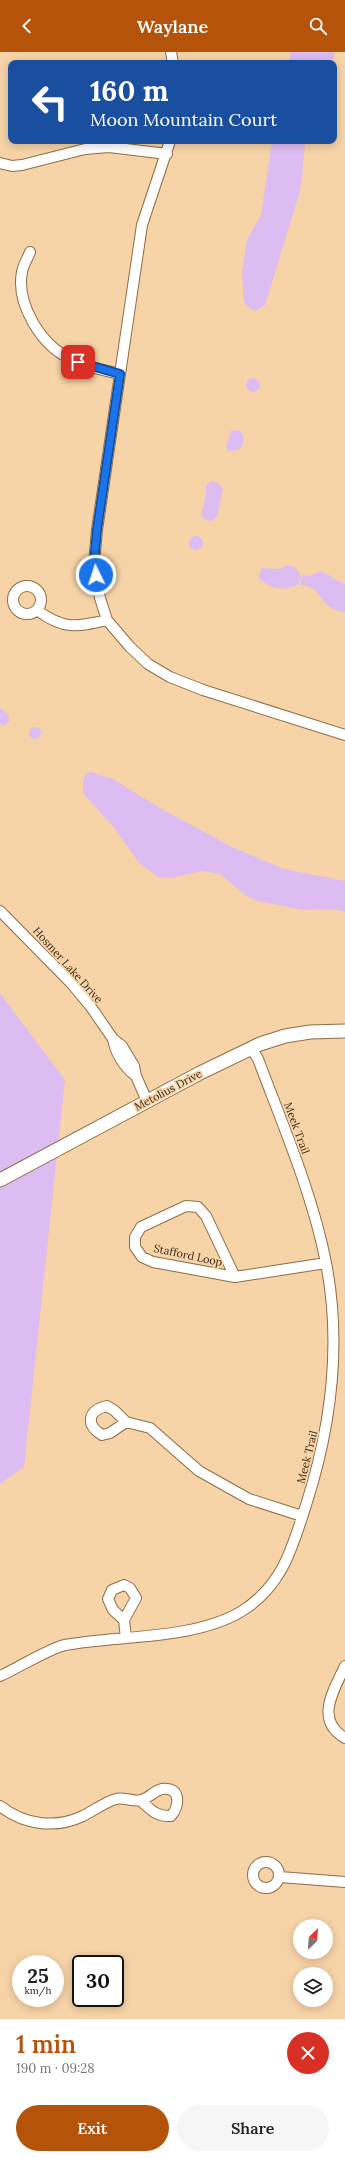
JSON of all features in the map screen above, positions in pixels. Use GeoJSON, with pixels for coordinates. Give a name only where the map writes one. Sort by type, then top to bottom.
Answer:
{"type":"FeatureCollection","features":[{"type":"Feature","properties":{"kind":"street"},"geometry":{"type":"LineString","coordinates":[[169,144],[167,154],[149,200],[142,225],[97,530],[94,563],[100,598],[107,620],[130,647],[148,664],[170,677],[203,690],[345,735]]}},
{"type":"Feature","properties":{"kind":"street"},"geometry":{"type":"LineString","coordinates":[[0,163],[12,166],[22,165],[85,150],[110,147],[167,154]]}},
{"type":"Feature","properties":{"kind":"street"},"geometry":{"type":"LineString","coordinates":[[30,252],[22,270],[21,282],[29,313],[37,328],[49,344],[66,357],[89,366],[120,374]]}},
{"type":"Feature","properties":{"kind":"street"},"geometry":{"type":"LineString","coordinates":[[37,610],[49,619],[63,626],[83,626],[107,620]]}},
{"type":"Feature","properties":{"kind":"street","name":"Hosmer Lake Drive"},"geometry":{"type":"LineString","coordinates":[[0,911],[71,983],[91,1007],[113,1039],[115,1050],[126,1069],[136,1076],[147,1101]]}},
{"type":"Feature","properties":{"kind":"street","name":"Metolius Drive"},"geometry":{"type":"LineString","coordinates":[[0,1180],[147,1101],[251,1048],[285,1036],[310,1032],[345,1031]]}},
{"type":"Feature","properties":{"kind":"street","name":"Meek Trail"},"geometry":{"type":"LineString","coordinates":[[0,1676],[62,1646],[196,1628],[219,1622],[242,1611],[264,1594],[280,1574],[292,1550],[318,1469],[329,1418],[333,1380],[332,1306],[326,1263],[305,1186],[258,1059],[251,1048]]}},
{"type":"Feature","properties":{"kind":"street","name":"Stafford Loop"},"geometry":{"type":"LineString","coordinates":[[235,1277],[206,1216],[198,1208],[186,1206],[141,1227],[135,1237],[135,1247],[142,1257],[153,1262],[235,1277],[326,1263]]}},
{"type":"Feature","properties":{"kind":"street"},"geometry":{"type":"LineString","coordinates":[[126,1422],[150,1428],[199,1472],[242,1495],[302,1516]]}},
{"type":"Feature","properties":{"kind":"street"},"geometry":{"type":"LineString","coordinates":[[124,1620],[126,1638]]}},
{"type":"Feature","properties":{"kind":"street"},"geometry":{"type":"LineString","coordinates":[[345,1666],[329,1699],[328,1711],[337,1733],[345,1738]]}},
{"type":"Feature","properties":{"kind":"street"},"geometry":{"type":"LineString","coordinates":[[0,1806],[10,1814],[28,1822],[57,1824],[81,1817],[117,1799],[141,1800]]}},
{"type":"Feature","properties":{"kind":"street"},"geometry":{"type":"LineString","coordinates":[[280,1877],[345,1882]]}},
{"type":"Feature","properties":{"kind":"shaded area"},"geometry":{"type":"Polygon","coordinates":[[[291,52],[335,52],[333,60],[290,60],[291,52]]]}},
{"type":"Feature","properties":{"kind":"shaded area"},"geometry":{"type":"Polygon","coordinates":[[[272,144],[305,144],[302,180],[298,198],[265,305],[256,311],[249,308],[244,302],[242,271],[247,240],[261,215],[272,144]]]}},
{"type":"Feature","properties":{"kind":"shaded area"},"geometry":{"type":"Polygon","coordinates":[[[253,378],[258,380],[260,385],[258,390],[253,392],[248,390],[246,385],[248,380],[253,378]]]}},
{"type":"Feature","properties":{"kind":"shaded area"},"geometry":{"type":"Polygon","coordinates":[[[231,431],[240,431],[244,436],[242,446],[239,450],[228,451],[226,446],[231,431]]]}},
{"type":"Feature","properties":{"kind":"shaded area"},"geometry":{"type":"Polygon","coordinates":[[[211,481],[218,483],[223,489],[217,517],[212,521],[205,520],[201,515],[206,495],[206,486],[211,481]]]}},
{"type":"Feature","properties":{"kind":"shaded area"},"geometry":{"type":"Polygon","coordinates":[[[193,536],[199,536],[203,540],[203,546],[199,550],[193,550],[189,546],[189,540],[193,536]]]}},
{"type":"Feature","properties":{"kind":"shaded area"},"geometry":{"type":"Polygon","coordinates":[[[288,565],[295,567],[301,576],[299,584],[283,589],[268,585],[258,578],[262,568],[279,569],[288,565]]]}},
{"type":"Feature","properties":{"kind":"shaded area"},"geometry":{"type":"Polygon","coordinates":[[[321,571],[345,584],[345,613],[330,607],[315,590],[300,585],[303,575],[310,576],[321,571]]]}},
{"type":"Feature","properties":{"kind":"shaded area"},"geometry":{"type":"Polygon","coordinates":[[[0,708],[7,713],[10,720],[4,726],[0,725],[0,708]]]}},
{"type":"Feature","properties":{"kind":"shaded area"},"geometry":{"type":"Polygon","coordinates":[[[37,727],[40,728],[40,738],[33,739],[30,738],[29,731],[30,728],[37,727]]]}},
{"type":"Feature","properties":{"kind":"shaded area"},"geometry":{"type":"Polygon","coordinates":[[[91,772],[113,779],[160,808],[232,847],[284,869],[345,881],[345,912],[332,909],[304,910],[257,901],[245,895],[220,874],[202,871],[171,878],[158,877],[139,863],[115,829],[83,793],[83,780],[87,773],[91,772]]]}},
{"type":"Feature","properties":{"kind":"shaded area"},"geometry":{"type":"Polygon","coordinates":[[[0,993],[65,1080],[24,1467],[0,1484],[0,993]]]}},
{"type":"Feature","properties":{"kind":"route"},"geometry":{"type":"LineString","coordinates":[[78,362],[120,374],[97,530],[94,563],[96,575]]}}]}
